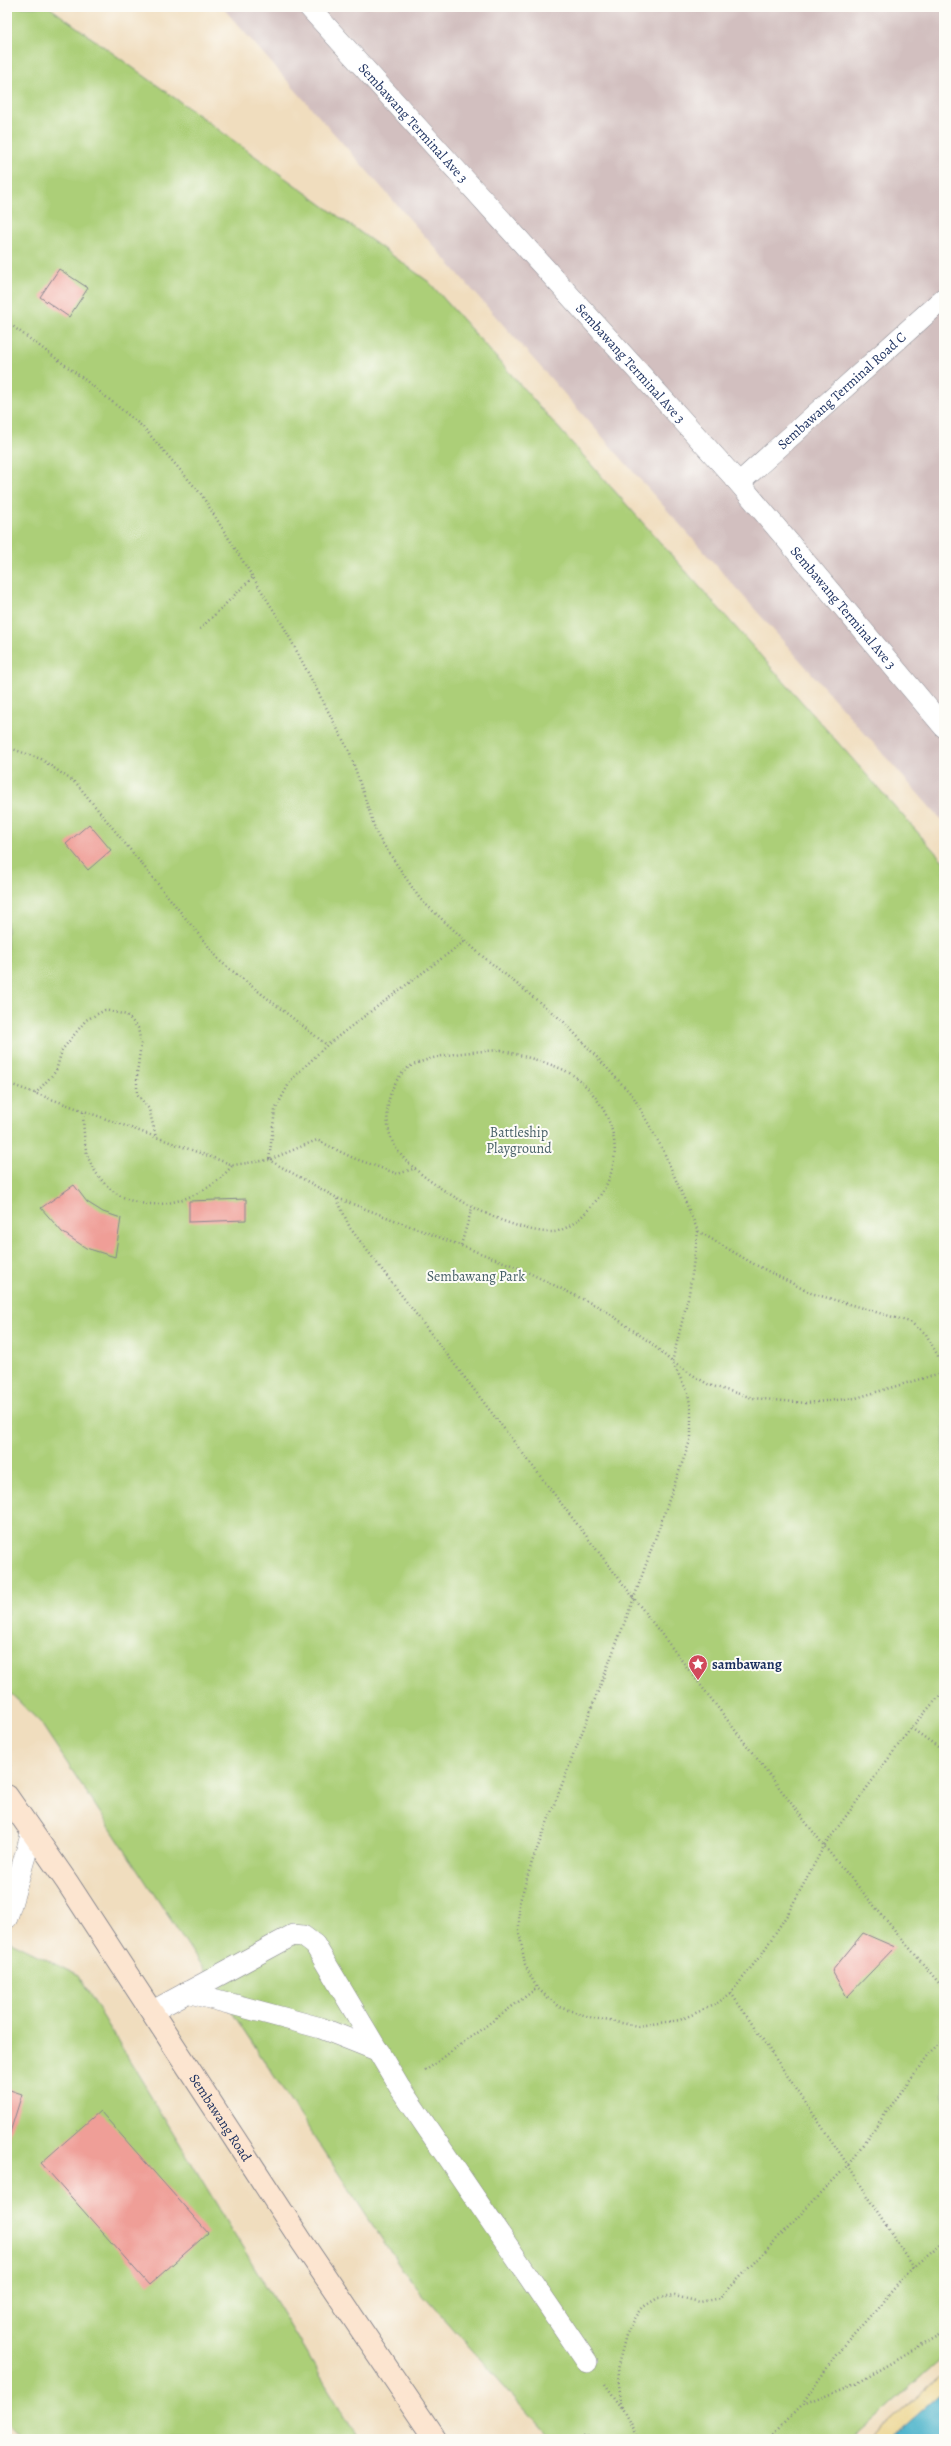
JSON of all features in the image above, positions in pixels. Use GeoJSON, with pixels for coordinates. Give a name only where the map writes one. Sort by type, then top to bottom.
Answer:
{"type":"FeatureCollection","features":[{"type":"Feature","properties":{"kind":"street","name":"Sembawang Road"},"geometry":{"type":"LineString","coordinates":[[7,1796],[152,2011],[302,2242],[435,2439]]}},
{"type":"Feature","properties":{"kind":"lane","name":"Sembawang Terminal Ave 3"},"geometry":{"type":"LineString","coordinates":[[309,7],[739,482],[944,727]]}},
{"type":"Feature","properties":{"kind":"lane","name":"Sembawang Terminal Road C"},"geometry":{"type":"LineString","coordinates":[[739,482],[944,298]]}},
{"type":"Feature","properties":{"kind":"lane"},"geometry":{"type":"LineString","coordinates":[[7,1918],[32,1832]]}},
{"type":"Feature","properties":{"kind":"lane"},"geometry":{"type":"LineString","coordinates":[[152,2011],[293,1935],[303,1936],[315,1945],[400,2088],[587,2362]]}},
{"type":"Feature","properties":{"kind":"lane"},"geometry":{"type":"LineString","coordinates":[[187,1992],[321,2028],[379,2051]]}},
{"type":"Feature","properties":{"kind":"path"},"geometry":{"type":"LineString","coordinates":[[7,322],[84,379],[143,427],[201,494],[284,627],[350,753],[377,835],[420,899],[465,941],[564,1022],[633,1096],[663,1150],[698,1231],[689,1294],[672,1362],[688,1393],[691,1410],[691,1438],[634,1598],[532,1862],[519,1904],[519,1930],[525,1965],[537,1988],[558,2007],[593,2018],[638,2026],[680,2020],[716,2004],[731,1993],[761,1955],[787,1915],[824,1846],[911,1728],[944,1691]]}},
{"type":"Feature","properties":{"kind":"path"},"geometry":{"type":"LineString","coordinates":[[200,629],[253,577]]}},
{"type":"Feature","properties":{"kind":"path"},"geometry":{"type":"LineString","coordinates":[[7,747],[41,759],[77,784],[221,962],[327,1045]]}},
{"type":"Feature","properties":{"kind":"path"},"geometry":{"type":"LineString","coordinates":[[269,1160],[275,1110],[291,1080],[327,1045],[465,941]]}},
{"type":"Feature","properties":{"kind":"path"},"geometry":{"type":"LineString","coordinates":[[35,1094],[56,1071],[62,1050],[86,1020],[105,1010],[127,1015],[138,1028],[141,1044],[137,1073],[137,1094],[149,1109],[156,1138]]}},
{"type":"Feature","properties":{"kind":"path"},"geometry":{"type":"LineString","coordinates":[[501,1050],[572,1075],[593,1094],[605,1113],[614,1139],[614,1165],[605,1188],[593,1206],[577,1221],[555,1232],[527,1230],[472,1208],[435,1185],[396,1148],[386,1121],[389,1100],[396,1081],[411,1066],[433,1057],[501,1050]]}},
{"type":"Feature","properties":{"kind":"path"},"geometry":{"type":"LineString","coordinates":[[7,1083],[83,1112],[233,1165],[269,1160],[317,1140],[353,1158],[398,1174],[416,1168]]}},
{"type":"Feature","properties":{"kind":"path"},"geometry":{"type":"LineString","coordinates":[[83,1112],[84,1142],[91,1165],[104,1184],[122,1197],[146,1206],[168,1204],[191,1196],[214,1184],[233,1165]]}},
{"type":"Feature","properties":{"kind":"path"},"geometry":{"type":"LineString","coordinates":[[269,1160],[337,1198],[519,1268],[603,1309],[651,1343],[672,1362],[709,1385],[753,1398],[806,1403],[856,1398],[944,1372]]}},
{"type":"Feature","properties":{"kind":"path"},"geometry":{"type":"LineString","coordinates":[[337,1198],[350,1228],[824,1846],[944,1988]]}},
{"type":"Feature","properties":{"kind":"path"},"geometry":{"type":"LineString","coordinates":[[461,1245],[472,1208]]}},
{"type":"Feature","properties":{"kind":"path"},"geometry":{"type":"LineString","coordinates":[[698,1231],[752,1263],[811,1293],[910,1322],[926,1334],[944,1367]]}},
{"type":"Feature","properties":{"kind":"path"},"geometry":{"type":"LineString","coordinates":[[911,1728],[944,1751]]}},
{"type":"Feature","properties":{"kind":"path"},"geometry":{"type":"LineString","coordinates":[[400,2088],[469,2040],[537,1988]]}},
{"type":"Feature","properties":{"kind":"path"},"geometry":{"type":"LineString","coordinates":[[731,1993],[848,2165],[913,2267]]}},
{"type":"Feature","properties":{"kind":"path"},"geometry":{"type":"LineString","coordinates":[[638,2439],[622,2408],[617,2369],[626,2335],[642,2307],[658,2298],[675,2296],[700,2302],[720,2298],[848,2165],[928,2055],[944,2040]]}},
{"type":"Feature","properties":{"kind":"path"},"geometry":{"type":"LineString","coordinates":[[768,2439],[802,2405],[835,2356],[913,2267],[944,2241]]}},
{"type":"Feature","properties":{"kind":"path"},"geometry":{"type":"LineString","coordinates":[[802,2405],[855,2384],[944,2332]]}},
{"type":"Feature","properties":{"kind":"path"},"geometry":{"type":"LineString","coordinates":[[581,2439],[585,2435],[592,2439]]}},
{"type":"Feature","properties":{"kind":"shaded area"},"geometry":{"type":"Polygon","coordinates":[[[222,7],[944,7],[944,823],[222,7]]]}},
{"type":"Feature","properties":{"kind":"green space","name":"Sembawang Park"},"geometry":{"type":"Polygon","coordinates":[[[7,7],[49,7],[429,282],[944,862],[944,2356],[852,2439],[551,2439],[405,2274],[40,1722],[7,1690],[7,7]]]}},
{"type":"Feature","properties":{"kind":"green space"},"geometry":{"type":"Polygon","coordinates":[[[7,1940],[78,1975],[356,2435],[352,2439],[22,2439],[7,2424],[7,1940]]]}},
{"type":"Feature","properties":{"kind":"sand"},"geometry":{"type":"Polygon","coordinates":[[[944,2373],[944,2439],[870,2439],[944,2373]]]}},
{"type":"Feature","properties":{"kind":"water"},"geometry":{"type":"Polygon","coordinates":[[[944,2391],[944,2439],[890,2439],[944,2391]]]}},
{"type":"Feature","properties":{"kind":"building"},"geometry":{"type":"Polygon","coordinates":[[[59,269],[88,288],[69,317],[40,297],[59,269]]]}},
{"type":"Feature","properties":{"kind":"building"},"geometry":{"type":"Polygon","coordinates":[[[89,824],[111,850],[88,870],[66,844],[89,824]]]}},
{"type":"Feature","properties":{"kind":"building"},"geometry":{"type":"Polygon","coordinates":[[[74,1185],[87,1202],[103,1212],[121,1218],[115,1257],[86,1248],[62,1232],[41,1208],[74,1185]]]}},
{"type":"Feature","properties":{"kind":"building"},"geometry":{"type":"Polygon","coordinates":[[[246,1199],[246,1220],[189,1222],[189,1201],[246,1199]]]}},
{"type":"Feature","properties":{"kind":"building"},"geometry":{"type":"Polygon","coordinates":[[[863,1933],[895,1947],[847,1997],[832,1971],[863,1933]]]}},
{"type":"Feature","properties":{"kind":"building"},"geometry":{"type":"Polygon","coordinates":[[[7,2089],[22,2094],[7,2142],[7,2089]]]}},
{"type":"Feature","properties":{"kind":"building"},"geometry":{"type":"Polygon","coordinates":[[[100,2111],[208,2233],[149,2285],[41,2163],[100,2111]]]}},
{"type":"Feature","properties":{"kind":"place","name":"sambawang"},"geometry":{"type":"Point","coordinates":[698,1681]}},
{"type":"Feature","properties":{"kind":"park label","name":"Battleship Playground"},"geometry":{"type":"Point","coordinates":[519,1140]}}]}
